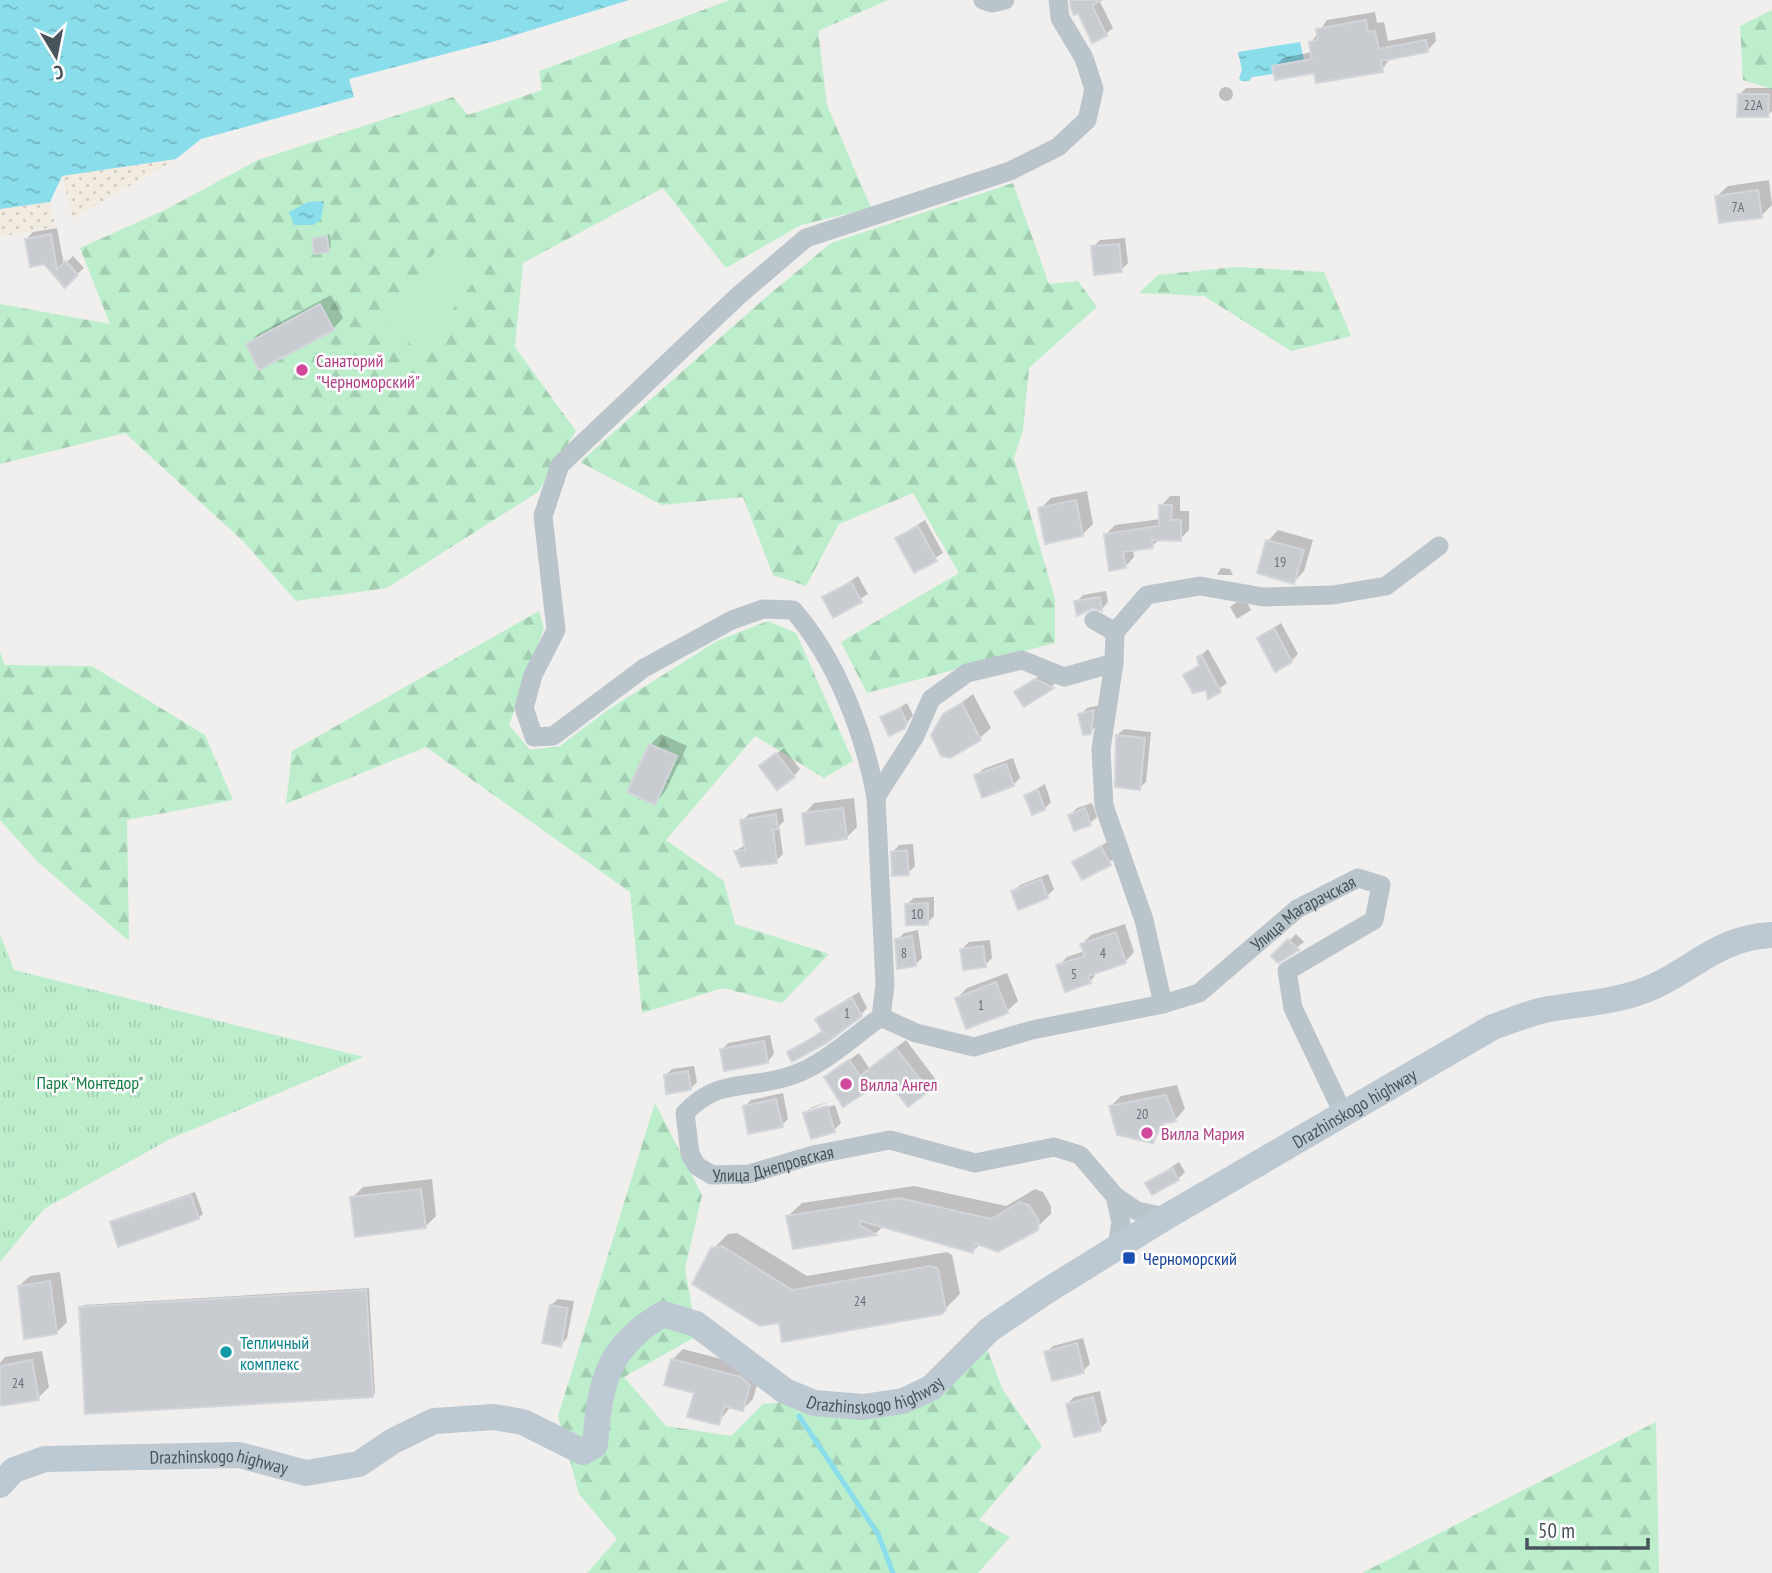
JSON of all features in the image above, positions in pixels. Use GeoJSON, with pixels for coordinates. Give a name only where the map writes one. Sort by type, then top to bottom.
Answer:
{"type":"FeatureCollection","features":[{"type":"Feature","properties":{"kind":"main road","name":"Drazhinskogo highway"},"geometry":{"type":"LineString","coordinates":[[0,1485],[14,1470],[45,1459],[239,1455],[306,1473],[359,1464],[393,1441],[434,1421],[494,1417],[523,1422],[583,1452],[595,1445],[598,1401],[616,1352],[641,1327],[663,1314],[696,1324],[785,1391],[814,1403],[863,1407],[903,1401],[931,1388],[989,1330],[1117,1247],[1493,1027],[1542,1011],[1612,1001],[1633,995],[1716,948],[1740,938],[1772,935]]}},
{"type":"Feature","properties":{"kind":"street"},"geometry":{"type":"LineString","coordinates":[[983,0],[992,3],[1005,0]]}},
{"type":"Feature","properties":{"kind":"street"},"geometry":{"type":"LineString","coordinates":[[881,1017],[885,985],[876,797],[871,770],[846,701],[815,634],[793,610],[763,609],[732,620],[644,668],[553,736],[534,737],[524,708],[533,675],[556,630],[543,516],[560,465],[738,296],[806,238],[1010,171],[1058,147],[1087,120],[1094,89],[1084,58],[1060,19],[1058,0]]}},
{"type":"Feature","properties":{"kind":"street"},"geometry":{"type":"LineString","coordinates":[[1163,1004],[1144,920],[1104,806],[1101,749],[1114,663],[1115,632],[1147,595],[1200,586],[1263,597],[1332,595],[1386,586],[1439,547]]}},
{"type":"Feature","properties":{"kind":"street"},"geometry":{"type":"LineString","coordinates":[[1094,620],[1115,632]]}},
{"type":"Feature","properties":{"kind":"street"},"geometry":{"type":"LineString","coordinates":[[876,797],[915,736],[931,699],[967,673],[1021,660],[1064,677],[1114,663]]}},
{"type":"Feature","properties":{"kind":"street","name":"Улица Магарачская"},"geometry":{"type":"LineString","coordinates":[[881,1017],[916,1033],[974,1047],[1032,1030],[1163,1004],[1199,993],[1297,909],[1358,878],[1381,885],[1374,920],[1287,971],[1293,1008],[1343,1113]]}},
{"type":"Feature","properties":{"kind":"street","name":"Улица Днепровская"},"geometry":{"type":"LineString","coordinates":[[881,1017],[837,1051],[790,1076],[717,1088],[698,1099],[685,1113],[690,1154],[697,1166],[712,1175],[749,1174],[813,1156],[890,1140],[975,1163],[1054,1147],[1080,1155],[1115,1196],[1137,1211],[1166,1217]]}},
{"type":"Feature","properties":{"kind":"street"},"geometry":{"type":"LineString","coordinates":[[1115,1196],[1121,1222],[1117,1247]]}},
{"type":"Feature","properties":{"kind":"green space"},"geometry":{"type":"Polygon","coordinates":[[[730,0],[888,0],[818,31],[827,105],[871,208],[801,225],[726,268],[663,188],[523,263],[515,347],[576,431],[538,492],[387,588],[296,601],[243,541],[125,433],[0,464],[0,304],[110,324],[80,248],[165,210],[258,160],[453,97],[468,115],[542,90],[539,71],[730,0]]]}},
{"type":"Feature","properties":{"kind":"green space"},"geometry":{"type":"Polygon","coordinates":[[[1772,10],[1772,89],[1743,80],[1740,26],[1772,10]]]}},
{"type":"Feature","properties":{"kind":"green space"},"geometry":{"type":"Polygon","coordinates":[[[1013,183],[1049,284],[1078,281],[1097,307],[1029,368],[1023,430],[1014,458],[1055,599],[1055,643],[867,693],[841,642],[959,573],[913,493],[839,524],[806,586],[773,575],[743,497],[662,505],[580,462],[831,243],[1013,183]]]}},
{"type":"Feature","properties":{"kind":"green space"},"geometry":{"type":"Polygon","coordinates":[[[436,251],[475,280],[421,352],[382,323],[436,251]]]}},
{"type":"Feature","properties":{"kind":"green space"},"geometry":{"type":"Polygon","coordinates":[[[1235,267],[1324,272],[1351,336],[1291,351],[1204,296],[1139,293],[1158,275],[1235,267]]]}},
{"type":"Feature","properties":{"kind":"green space"},"geometry":{"type":"Polygon","coordinates":[[[539,611],[544,628],[509,725],[530,750],[560,746],[609,709],[717,641],[768,621],[796,633],[853,761],[824,778],[755,736],[666,840],[724,881],[735,924],[829,954],[782,1003],[723,988],[642,1013],[630,892],[426,747],[286,804],[292,751],[539,611]]]}},
{"type":"Feature","properties":{"kind":"green space"},"geometry":{"type":"Polygon","coordinates":[[[0,652],[5,665],[92,666],[205,735],[233,800],[127,820],[129,941],[38,862],[0,820],[0,652]]]}},
{"type":"Feature","properties":{"kind":"green space","name":"Парк \"Монтедор\""},"geometry":{"type":"Polygon","coordinates":[[[0,934],[14,970],[364,1057],[170,1139],[44,1209],[0,1262],[0,934]]]}},
{"type":"Feature","properties":{"kind":"green space"},"geometry":{"type":"Polygon","coordinates":[[[655,1103],[702,1195],[685,1269],[697,1336],[624,1377],[666,1426],[731,1436],[763,1404],[898,1392],[987,1349],[1003,1390],[1042,1446],[979,1520],[1010,1537],[978,1573],[587,1573],[617,1539],[579,1494],[558,1416],[655,1103]]]}},
{"type":"Feature","properties":{"kind":"green space"},"geometry":{"type":"Polygon","coordinates":[[[1656,1422],[1659,1573],[1362,1573],[1656,1422]]]}},
{"type":"Feature","properties":{"kind":"sand"},"geometry":{"type":"Polygon","coordinates":[[[176,159],[73,218],[62,176],[176,159]]]}},
{"type":"Feature","properties":{"kind":"sand"},"geometry":{"type":"Polygon","coordinates":[[[50,202],[56,227],[0,237],[0,209],[50,202]]]}},
{"type":"Feature","properties":{"kind":"water"},"geometry":{"type":"Polygon","coordinates":[[[0,0],[629,0],[499,40],[349,79],[354,97],[201,139],[176,159],[62,176],[50,202],[0,209],[0,0]]]}},
{"type":"Feature","properties":{"kind":"water"},"geometry":{"type":"Polygon","coordinates":[[[1300,42],[1304,60],[1272,66],[1273,74],[1252,77],[1249,81],[1241,81],[1239,78],[1242,70],[1238,52],[1300,42]]]}},
{"type":"Feature","properties":{"kind":"water"},"geometry":{"type":"Polygon","coordinates":[[[324,201],[321,220],[313,225],[294,225],[289,212],[308,202],[324,201]]]}},
{"type":"Feature","properties":{"kind":"building"},"geometry":{"type":"Polygon","coordinates":[[[1070,0],[1102,0],[1092,5],[1107,36],[1092,43],[1078,13],[1074,15],[1070,0]]]}},
{"type":"Feature","properties":{"kind":"building"},"geometry":{"type":"Polygon","coordinates":[[[1366,20],[1368,32],[1375,31],[1379,49],[1426,40],[1428,52],[1381,61],[1383,72],[1316,83],[1314,73],[1275,80],[1272,66],[1312,59],[1309,42],[1318,40],[1316,29],[1366,20]]]}},
{"type":"Feature","properties":{"kind":"building"},"geometry":{"type":"Polygon","coordinates":[[[1738,94],[1769,94],[1768,117],[1737,117],[1738,94]]]}},
{"type":"Feature","properties":{"kind":"building"},"geometry":{"type":"Polygon","coordinates":[[[1758,190],[1762,218],[1719,223],[1715,196],[1758,190]]]}},
{"type":"Feature","properties":{"kind":"building"},"geometry":{"type":"Polygon","coordinates":[[[51,234],[57,269],[66,261],[78,275],[65,288],[44,264],[30,267],[25,239],[51,234]]]}},
{"type":"Feature","properties":{"kind":"building"},"geometry":{"type":"Polygon","coordinates":[[[327,236],[329,252],[314,254],[312,238],[327,236]]]}},
{"type":"Feature","properties":{"kind":"building"},"geometry":{"type":"Polygon","coordinates":[[[1119,244],[1122,272],[1094,275],[1091,246],[1119,244]]]}},
{"type":"Feature","properties":{"kind":"building"},"geometry":{"type":"Polygon","coordinates":[[[320,304],[334,330],[259,370],[246,344],[320,304]]]}},
{"type":"Feature","properties":{"kind":"building"},"geometry":{"type":"Polygon","coordinates":[[[1076,500],[1083,536],[1045,544],[1038,508],[1076,500]]]}},
{"type":"Feature","properties":{"kind":"building"},"geometry":{"type":"Polygon","coordinates":[[[1159,505],[1172,505],[1171,520],[1181,520],[1181,541],[1152,540],[1153,548],[1123,552],[1126,568],[1109,571],[1104,534],[1159,526],[1159,505]]]}},
{"type":"Feature","properties":{"kind":"building"},"geometry":{"type":"Polygon","coordinates":[[[918,526],[937,561],[914,573],[895,538],[918,526]]]}},
{"type":"Feature","properties":{"kind":"building"},"geometry":{"type":"Polygon","coordinates":[[[1266,540],[1304,550],[1294,584],[1257,573],[1266,540]]]}},
{"type":"Feature","properties":{"kind":"building"},"geometry":{"type":"Polygon","coordinates":[[[851,582],[862,602],[833,618],[822,597],[851,582]]]}},
{"type":"Feature","properties":{"kind":"building"},"geometry":{"type":"Polygon","coordinates":[[[1100,597],[1102,611],[1093,608],[1077,616],[1074,601],[1100,597]]]}},
{"type":"Feature","properties":{"kind":"building"},"geometry":{"type":"Polygon","coordinates":[[[1274,628],[1292,662],[1275,672],[1257,638],[1274,628]]]}},
{"type":"Feature","properties":{"kind":"building"},"geometry":{"type":"Polygon","coordinates":[[[1201,655],[1221,692],[1208,699],[1206,690],[1193,693],[1183,675],[1199,666],[1197,657],[1201,655]]]}},
{"type":"Feature","properties":{"kind":"building"},"geometry":{"type":"Polygon","coordinates":[[[1035,679],[1054,688],[1024,707],[1014,692],[1035,679]]]}},
{"type":"Feature","properties":{"kind":"building"},"geometry":{"type":"Polygon","coordinates":[[[962,703],[981,740],[950,758],[941,756],[931,735],[943,714],[962,703]]]}},
{"type":"Feature","properties":{"kind":"building"},"geometry":{"type":"Polygon","coordinates":[[[900,708],[907,723],[905,728],[889,736],[880,717],[900,708]]]}},
{"type":"Feature","properties":{"kind":"building"},"geometry":{"type":"Polygon","coordinates":[[[1094,710],[1091,734],[1083,735],[1078,714],[1094,710]]]}},
{"type":"Feature","properties":{"kind":"building"},"geometry":{"type":"Polygon","coordinates":[[[1116,735],[1145,738],[1140,790],[1115,787],[1116,735]]]}},
{"type":"Feature","properties":{"kind":"building"},"geometry":{"type":"Polygon","coordinates":[[[649,744],[677,756],[655,805],[627,792],[649,744]]]}},
{"type":"Feature","properties":{"kind":"building"},"geometry":{"type":"Polygon","coordinates":[[[776,753],[795,777],[777,790],[759,766],[776,753]]]}},
{"type":"Feature","properties":{"kind":"building"},"geometry":{"type":"Polygon","coordinates":[[[1006,764],[1014,786],[982,798],[974,775],[1006,764]]]}},
{"type":"Feature","properties":{"kind":"building"},"geometry":{"type":"Polygon","coordinates":[[[1038,790],[1045,810],[1032,815],[1024,795],[1038,790]]]}},
{"type":"Feature","properties":{"kind":"building"},"geometry":{"type":"Polygon","coordinates":[[[843,808],[847,839],[806,845],[802,813],[843,808]]]}},
{"type":"Feature","properties":{"kind":"building"},"geometry":{"type":"Polygon","coordinates":[[[1085,808],[1091,825],[1074,831],[1068,815],[1085,808]]]}},
{"type":"Feature","properties":{"kind":"building"},"geometry":{"type":"Polygon","coordinates":[[[776,814],[778,829],[773,830],[777,863],[741,867],[734,851],[745,850],[740,820],[776,814]]]}},
{"type":"Feature","properties":{"kind":"building"},"geometry":{"type":"Polygon","coordinates":[[[1101,846],[1111,865],[1082,880],[1072,862],[1101,846]]]}},
{"type":"Feature","properties":{"kind":"building"},"geometry":{"type":"Polygon","coordinates":[[[907,850],[909,875],[892,876],[891,852],[907,850]]]}},
{"type":"Feature","properties":{"kind":"building"},"geometry":{"type":"Polygon","coordinates":[[[1041,879],[1048,898],[1018,910],[1011,891],[1041,879]]]}},
{"type":"Feature","properties":{"kind":"building"},"geometry":{"type":"Polygon","coordinates":[[[928,903],[928,925],[906,925],[905,904],[928,903]]]}},
{"type":"Feature","properties":{"kind":"building"},"geometry":{"type":"Polygon","coordinates":[[[1116,932],[1126,963],[1088,976],[1091,983],[1065,992],[1056,965],[1085,956],[1080,944],[1116,932]]]}},
{"type":"Feature","properties":{"kind":"building"},"geometry":{"type":"Polygon","coordinates":[[[912,936],[916,966],[897,969],[895,939],[912,936]]]}},
{"type":"Feature","properties":{"kind":"building"},"geometry":{"type":"Polygon","coordinates":[[[1288,939],[1299,950],[1278,963],[1271,956],[1288,939]]]}},
{"type":"Feature","properties":{"kind":"building"},"geometry":{"type":"Polygon","coordinates":[[[983,946],[986,967],[963,970],[960,949],[983,946]]]}},
{"type":"Feature","properties":{"kind":"building"},"geometry":{"type":"Polygon","coordinates":[[[996,982],[1008,1013],[966,1029],[955,998],[996,982]]]}},
{"type":"Feature","properties":{"kind":"building"},"geometry":{"type":"Polygon","coordinates":[[[852,998],[862,1016],[825,1044],[792,1062],[787,1052],[823,1032],[815,1019],[852,998]]]}},
{"type":"Feature","properties":{"kind":"building"},"geometry":{"type":"Polygon","coordinates":[[[764,1041],[768,1063],[724,1071],[720,1049],[764,1041]]]}},
{"type":"Feature","properties":{"kind":"building"},"geometry":{"type":"Polygon","coordinates":[[[896,1048],[929,1091],[908,1107],[886,1079],[843,1107],[824,1077],[849,1060],[860,1076],[896,1048]]]}},
{"type":"Feature","properties":{"kind":"building"},"geometry":{"type":"Polygon","coordinates":[[[688,1071],[691,1090],[666,1094],[664,1075],[688,1071]]]}},
{"type":"Feature","properties":{"kind":"building"},"geometry":{"type":"Polygon","coordinates":[[[1166,1095],[1176,1121],[1161,1124],[1153,1143],[1117,1135],[1109,1106],[1166,1095]]]}},
{"type":"Feature","properties":{"kind":"building"},"geometry":{"type":"Polygon","coordinates":[[[776,1099],[783,1127],[748,1134],[743,1106],[776,1099]]]}},
{"type":"Feature","properties":{"kind":"building"},"geometry":{"type":"Polygon","coordinates":[[[827,1106],[835,1132],[811,1139],[803,1113],[827,1106]]]}},
{"type":"Feature","properties":{"kind":"building"},"geometry":{"type":"Polygon","coordinates":[[[1172,1168],[1179,1180],[1152,1195],[1145,1183],[1172,1168]]]}},
{"type":"Feature","properties":{"kind":"building"},"geometry":{"type":"Polygon","coordinates":[[[421,1189],[426,1228],[355,1237],[350,1197],[421,1189]]]}},
{"type":"Feature","properties":{"kind":"building"},"geometry":{"type":"Polygon","coordinates":[[[191,1195],[199,1219],[118,1247],[110,1222],[191,1195]]]}},
{"type":"Feature","properties":{"kind":"building"},"geometry":{"type":"Polygon","coordinates":[[[899,1198],[991,1219],[1020,1202],[1029,1205],[1039,1221],[1038,1230],[998,1252],[975,1243],[973,1253],[861,1221],[859,1225],[877,1235],[793,1249],[786,1216],[899,1198]]]}},
{"type":"Feature","properties":{"kind":"building"},"geometry":{"type":"Polygon","coordinates":[[[722,1246],[792,1290],[931,1266],[938,1269],[946,1310],[942,1314],[782,1342],[779,1323],[760,1326],[692,1284],[711,1248],[722,1246]]]}},
{"type":"Feature","properties":{"kind":"building"},"geometry":{"type":"Polygon","coordinates":[[[50,1281],[57,1334],[24,1339],[18,1286],[50,1281]]]}},
{"type":"Feature","properties":{"kind":"building","name":"Тепличный комплекс"},"geometry":{"type":"Polygon","coordinates":[[[366,1290],[373,1397],[85,1414],[79,1307],[366,1290]]]}},
{"type":"Feature","properties":{"kind":"building"},"geometry":{"type":"Polygon","coordinates":[[[550,1305],[568,1308],[561,1347],[542,1343],[550,1305]]]}},
{"type":"Feature","properties":{"kind":"building"},"geometry":{"type":"Polygon","coordinates":[[[1077,1343],[1084,1373],[1052,1381],[1044,1352],[1077,1343]]]}},
{"type":"Feature","properties":{"kind":"building"},"geometry":{"type":"Polygon","coordinates":[[[671,1359],[741,1377],[750,1385],[743,1411],[724,1406],[719,1425],[687,1417],[694,1393],[664,1385],[671,1359]]]}},
{"type":"Feature","properties":{"kind":"building"},"geometry":{"type":"Polygon","coordinates":[[[32,1360],[39,1400],[0,1406],[0,1366],[32,1360]]]}},
{"type":"Feature","properties":{"kind":"building"},"geometry":{"type":"Polygon","coordinates":[[[1093,1397],[1101,1431],[1074,1437],[1066,1404],[1093,1397]]]}},
{"type":"Feature","properties":{"kind":"waterway"},"geometry":{"type":"LineString","coordinates":[[799,1416],[878,1534],[893,1573]]}},
{"type":"Feature","properties":{"kind":"place","name":"Санаторий \"Черноморский\""},"geometry":{"type":"Point","coordinates":[302,370]}},
{"type":"Feature","properties":{"kind":"place","name":"Вилла Ангел"},"geometry":{"type":"Point","coordinates":[846,1084]}},
{"type":"Feature","properties":{"kind":"place","name":"Вилла Мария"},"geometry":{"type":"Point","coordinates":[1147,1133]}},
{"type":"Feature","properties":{"kind":"place","name":"Черноморский"},"geometry":{"type":"Point","coordinates":[1129,1258]}},
{"type":"Feature","properties":{"kind":"place","name":"Тепличный комплекс"},"geometry":{"type":"Point","coordinates":[226,1352]}}]}
